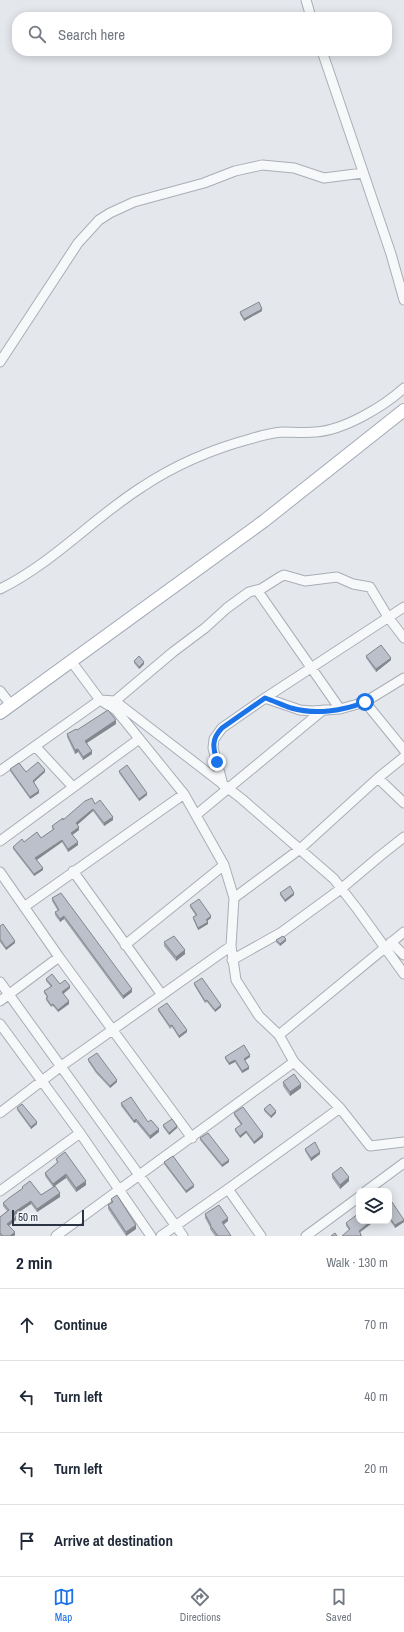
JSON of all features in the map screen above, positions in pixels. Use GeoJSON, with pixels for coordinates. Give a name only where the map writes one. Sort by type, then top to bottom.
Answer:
{"type":"FeatureCollection","features":[{"type":"Feature","properties":{"kind":"main road"},"geometry":{"type":"LineString","coordinates":[[0,713],[264,521],[404,410]]}},
{"type":"Feature","properties":{"kind":"street"},"geometry":{"type":"LineString","coordinates":[[306,0],[310,12]]}},
{"type":"Feature","properties":{"kind":"street"},"geometry":{"type":"LineString","coordinates":[[324,56],[391,254],[404,300]]}},
{"type":"Feature","properties":{"kind":"street"},"geometry":{"type":"LineString","coordinates":[[0,362],[78,243],[100,220],[110,213],[134,202],[204,183],[235,171],[262,165],[294,168],[324,178],[363,173]]}},
{"type":"Feature","properties":{"kind":"street"},"geometry":{"type":"LineString","coordinates":[[0,589],[21,578],[41,564],[141,487],[165,473],[199,457],[249,439],[281,432],[314,433],[325,431],[349,422],[375,409],[392,399],[404,388]]}},
{"type":"Feature","properties":{"kind":"street"},"geometry":{"type":"LineString","coordinates":[[115,701],[227,608],[249,592],[257,590],[284,575],[304,581],[337,576],[353,584],[370,587],[388,617],[404,638]]}},
{"type":"Feature","properties":{"kind":"street"},"geometry":{"type":"LineString","coordinates":[[257,590],[340,710]]}},
{"type":"Feature","properties":{"kind":"street"},"geometry":{"type":"LineString","coordinates":[[226,787],[213,748],[216,734],[222,728],[265,698],[404,607]]}},
{"type":"Feature","properties":{"kind":"street"},"geometry":{"type":"LineString","coordinates":[[71,661],[100,700],[116,710],[184,794],[224,865],[234,898],[230,946],[236,980],[259,1016],[279,1035],[294,1062],[340,1108],[370,1146],[404,1142]]}},
{"type":"Feature","properties":{"kind":"street"},"geometry":{"type":"LineString","coordinates":[[265,698],[300,710],[340,710],[365,702],[404,678]]}},
{"type":"Feature","properties":{"kind":"street"},"geometry":{"type":"LineString","coordinates":[[0,691],[11,705]]}},
{"type":"Feature","properties":{"kind":"street"},"geometry":{"type":"LineString","coordinates":[[0,771],[100,700],[115,701],[226,787],[334,879],[388,944],[404,974]]}},
{"type":"Feature","properties":{"kind":"street"},"geometry":{"type":"LineString","coordinates":[[365,702],[404,750]]}},
{"type":"Feature","properties":{"kind":"street"},"geometry":{"type":"LineString","coordinates":[[196,815],[226,787],[323,710]]}},
{"type":"Feature","properties":{"kind":"street"},"geometry":{"type":"LineString","coordinates":[[0,841],[139,739]]}},
{"type":"Feature","properties":{"kind":"street"},"geometry":{"type":"LineString","coordinates":[[35,746],[73,788]]}},
{"type":"Feature","properties":{"kind":"street"},"geometry":{"type":"LineString","coordinates":[[234,898],[300,849],[378,778],[404,757]]}},
{"type":"Feature","properties":{"kind":"street"},"geometry":{"type":"LineString","coordinates":[[378,778],[404,803]]}},
{"type":"Feature","properties":{"kind":"street"},"geometry":{"type":"LineString","coordinates":[[24,907],[184,794]]}},
{"type":"Feature","properties":{"kind":"street"},"geometry":{"type":"LineString","coordinates":[[232,960],[275,936],[342,888],[404,838]]}},
{"type":"Feature","properties":{"kind":"street"},"geometry":{"type":"LineString","coordinates":[[126,944],[224,865]]}},
{"type":"Feature","properties":{"kind":"street"},"geometry":{"type":"LineString","coordinates":[[73,871],[162,995]]}},
{"type":"Feature","properties":{"kind":"street"},"geometry":{"type":"LineString","coordinates":[[0,872],[59,957],[192,1138]]}},
{"type":"Feature","properties":{"kind":"street"},"geometry":{"type":"LineString","coordinates":[[279,1035],[404,932]]}},
{"type":"Feature","properties":{"kind":"street"},"geometry":{"type":"LineString","coordinates":[[388,944],[404,955]]}},
{"type":"Feature","properties":{"kind":"street"},"geometry":{"type":"LineString","coordinates":[[0,1113],[60,1067],[230,946]]}},
{"type":"Feature","properties":{"kind":"street"},"geometry":{"type":"LineString","coordinates":[[0,1001],[59,957]]}},
{"type":"Feature","properties":{"kind":"street"},"geometry":{"type":"LineString","coordinates":[[0,982],[182,1236]]}},
{"type":"Feature","properties":{"kind":"street"},"geometry":{"type":"LineString","coordinates":[[0,1024],[41,1082],[80,1133],[151,1236]]}},
{"type":"Feature","properties":{"kind":"street"},"geometry":{"type":"LineString","coordinates":[[56,1236],[294,1062]]}},
{"type":"Feature","properties":{"kind":"street"},"geometry":{"type":"LineString","coordinates":[[160,1236],[340,1108]]}},
{"type":"Feature","properties":{"kind":"street"},"geometry":{"type":"LineString","coordinates":[[0,1190],[80,1133]]}},
{"type":"Feature","properties":{"kind":"street"},"geometry":{"type":"LineString","coordinates":[[370,1188],[404,1163]]}},
{"type":"Feature","properties":{"kind":"street"},"geometry":{"type":"LineString","coordinates":[[228,1189],[261,1236]]}},
{"type":"Feature","properties":{"kind":"street"},"geometry":{"type":"LineString","coordinates":[[306,1236],[356,1198]]}},
{"type":"Feature","properties":{"kind":"building"},"geometry":{"type":"Polygon","coordinates":[[[259,302],[262,309],[244,319],[240,312],[259,302]]]}},
{"type":"Feature","properties":{"kind":"building"},"geometry":{"type":"Polygon","coordinates":[[[381,645],[391,658],[376,669],[366,656],[381,645]]]}},
{"type":"Feature","properties":{"kind":"building"},"geometry":{"type":"Polygon","coordinates":[[[139,656],[144,662],[139,667],[134,661],[139,656]]]}},
{"type":"Feature","properties":{"kind":"building"},"geometry":{"type":"Polygon","coordinates":[[[108,710],[116,720],[85,741],[92,751],[83,757],[78,749],[75,750],[67,734],[76,729],[77,730],[108,710]]]}},
{"type":"Feature","properties":{"kind":"building"},"geometry":{"type":"Polygon","coordinates":[[[38,762],[45,770],[33,781],[39,791],[30,797],[10,769],[19,763],[26,772],[38,762]]]}},
{"type":"Feature","properties":{"kind":"building"},"geometry":{"type":"Polygon","coordinates":[[[127,765],[147,793],[139,799],[119,771],[127,765]]]}},
{"type":"Feature","properties":{"kind":"building"},"geometry":{"type":"Polygon","coordinates":[[[92,798],[95,804],[100,800],[113,817],[104,823],[93,809],[76,823],[79,827],[71,833],[78,842],[68,849],[62,840],[35,858],[43,868],[34,874],[13,847],[22,839],[24,842],[37,832],[41,838],[54,829],[52,826],[63,818],[63,820],[85,801],[92,798]]]}},
{"type":"Feature","properties":{"kind":"building"},"geometry":{"type":"Polygon","coordinates":[[[290,886],[294,893],[285,900],[280,893],[290,886]]]}},
{"type":"Feature","properties":{"kind":"building"},"geometry":{"type":"Polygon","coordinates":[[[61,893],[132,989],[123,996],[64,916],[60,919],[55,912],[59,910],[52,898],[61,893]]]}},
{"type":"Feature","properties":{"kind":"building"},"geometry":{"type":"Polygon","coordinates":[[[199,899],[211,916],[206,920],[208,922],[198,928],[193,917],[197,915],[190,905],[199,899]]]}},
{"type":"Feature","properties":{"kind":"building"},"geometry":{"type":"Polygon","coordinates":[[[3,924],[15,941],[6,948],[0,939],[0,926],[3,924]]]}},
{"type":"Feature","properties":{"kind":"building"},"geometry":{"type":"Polygon","coordinates":[[[174,936],[185,950],[176,957],[164,942],[174,936]]]}},
{"type":"Feature","properties":{"kind":"building"},"geometry":{"type":"Polygon","coordinates":[[[283,936],[286,939],[280,944],[276,940],[283,936]]]}},
{"type":"Feature","properties":{"kind":"building"},"geometry":{"type":"Polygon","coordinates":[[[52,974],[60,984],[65,980],[70,986],[62,992],[69,1001],[58,1010],[53,1004],[51,1005],[46,998],[48,997],[44,991],[52,986],[46,979],[52,974]]]}},
{"type":"Feature","properties":{"kind":"building"},"geometry":{"type":"Polygon","coordinates":[[[202,978],[221,1005],[215,1010],[207,1000],[205,1001],[194,983],[202,978]]]}},
{"type":"Feature","properties":{"kind":"building"},"geometry":{"type":"Polygon","coordinates":[[[167,1003],[187,1030],[179,1036],[172,1025],[170,1026],[158,1009],[167,1003]]]}},
{"type":"Feature","properties":{"kind":"building"},"geometry":{"type":"Polygon","coordinates":[[[244,1045],[250,1055],[244,1059],[249,1067],[242,1071],[235,1060],[229,1063],[225,1057],[244,1045]]]}},
{"type":"Feature","properties":{"kind":"building"},"geometry":{"type":"Polygon","coordinates":[[[97,1053],[117,1080],[110,1086],[96,1071],[88,1059],[97,1053]]]}},
{"type":"Feature","properties":{"kind":"building"},"geometry":{"type":"Polygon","coordinates":[[[294,1074],[301,1084],[290,1092],[283,1082],[294,1074]]]}},
{"type":"Feature","properties":{"kind":"building"},"geometry":{"type":"Polygon","coordinates":[[[131,1097],[148,1122],[151,1120],[159,1129],[150,1136],[136,1119],[134,1121],[121,1103],[131,1097]]]}},
{"type":"Feature","properties":{"kind":"building"},"geometry":{"type":"Polygon","coordinates":[[[22,1104],[37,1122],[31,1127],[17,1108],[22,1104]]]}},
{"type":"Feature","properties":{"kind":"building"},"geometry":{"type":"Polygon","coordinates":[[[270,1104],[276,1111],[271,1116],[264,1109],[270,1104]]]}},
{"type":"Feature","properties":{"kind":"building"},"geometry":{"type":"Polygon","coordinates":[[[243,1107],[263,1134],[254,1142],[246,1131],[240,1136],[235,1129],[242,1124],[234,1113],[243,1107]]]}},
{"type":"Feature","properties":{"kind":"building"},"geometry":{"type":"Polygon","coordinates":[[[172,1119],[177,1126],[169,1133],[163,1125],[172,1119]]]}},
{"type":"Feature","properties":{"kind":"building"},"geometry":{"type":"Polygon","coordinates":[[[208,1133],[229,1160],[222,1165],[200,1138],[208,1133]]]}},
{"type":"Feature","properties":{"kind":"building"},"geometry":{"type":"Polygon","coordinates":[[[315,1142],[320,1152],[311,1158],[305,1149],[315,1142]]]}},
{"type":"Feature","properties":{"kind":"building"},"geometry":{"type":"Polygon","coordinates":[[[65,1152],[86,1181],[76,1188],[66,1174],[53,1184],[45,1173],[58,1162],[56,1159],[65,1152]]]}},
{"type":"Feature","properties":{"kind":"building"},"geometry":{"type":"Polygon","coordinates":[[[173,1156],[194,1185],[186,1191],[164,1162],[173,1156]]]}},
{"type":"Feature","properties":{"kind":"building"},"geometry":{"type":"Polygon","coordinates":[[[341,1167],[349,1177],[340,1185],[332,1174],[341,1167]]]}},
{"type":"Feature","properties":{"kind":"building"},"geometry":{"type":"Polygon","coordinates":[[[30,1181],[41,1195],[55,1186],[60,1193],[37,1209],[31,1201],[13,1213],[16,1217],[7,1224],[15,1232],[10,1236],[3,1236],[0,1233],[0,1217],[9,1210],[3,1203],[30,1181]]]}},
{"type":"Feature","properties":{"kind":"building"},"geometry":{"type":"Polygon","coordinates":[[[117,1195],[136,1225],[126,1232],[108,1205],[113,1202],[111,1199],[117,1195]]]}},
{"type":"Feature","properties":{"kind":"building"},"geometry":{"type":"Polygon","coordinates":[[[392,1202],[404,1220],[395,1225],[392,1221],[392,1202]]]}},
{"type":"Feature","properties":{"kind":"building"},"geometry":{"type":"Polygon","coordinates":[[[219,1205],[228,1218],[222,1222],[231,1236],[218,1236],[210,1225],[205,1214],[219,1205]]]}},
{"type":"Feature","properties":{"kind":"building"},"geometry":{"type":"Polygon","coordinates":[[[356,1215],[356,1224],[367,1224],[359,1231],[361,1234],[360,1235],[362,1236],[342,1236],[350,1229],[346,1223],[356,1215]]]}},
{"type":"Feature","properties":{"kind":"route"},"geometry":{"type":"LineString","coordinates":[[217,762],[213,748],[216,734],[222,728],[265,698],[291,708],[312,711],[340,710],[365,702]]}}]}
